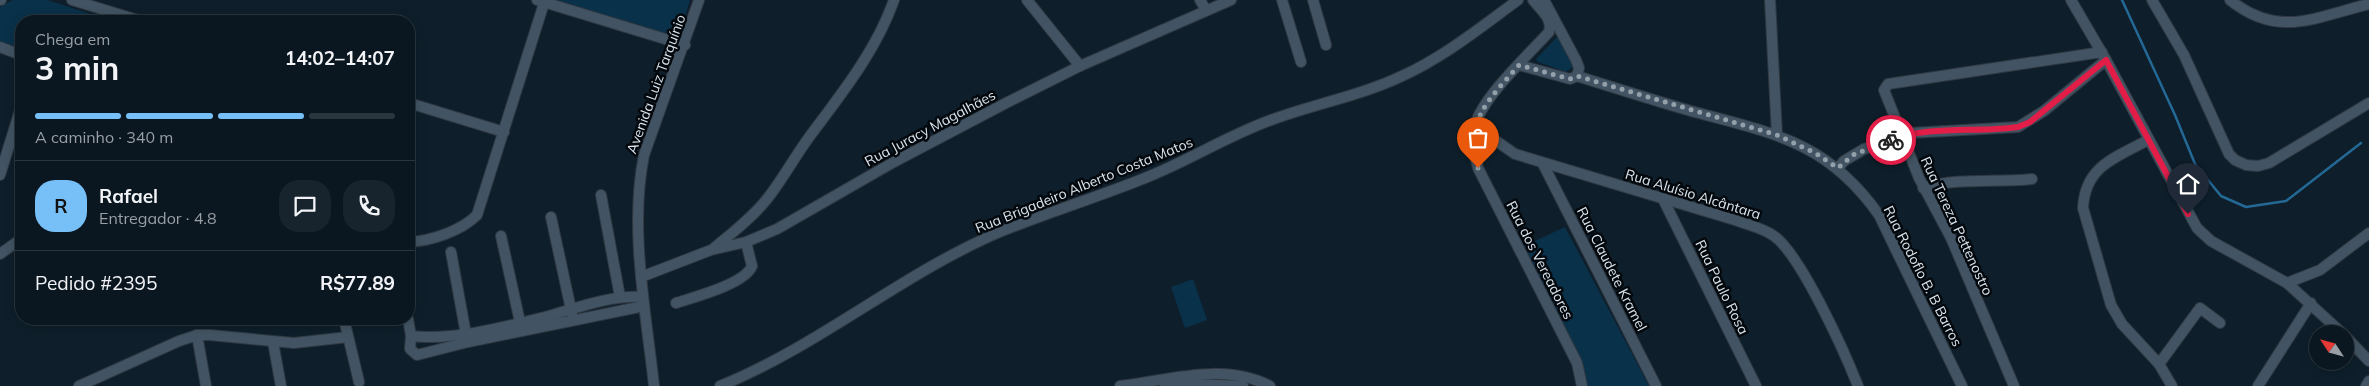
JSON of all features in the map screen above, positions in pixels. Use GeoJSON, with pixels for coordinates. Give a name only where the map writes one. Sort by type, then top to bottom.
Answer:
{"type":"FeatureCollection","features":[{"type":"Feature","properties":{"kind":"street"},"geometry":{"type":"LineString","coordinates":[[72,0],[118,15]]}},
{"type":"Feature","properties":{"kind":"street","name":"Avenida Luiz Tarquínio"},"geometry":{"type":"LineString","coordinates":[[654,386],[643,302],[640,177],[644,155],[700,0]]}},
{"type":"Feature","properties":{"kind":"street"},"geometry":{"type":"LineString","coordinates":[[711,250],[759,208],[777,187],[808,138],[856,74],[876,40],[894,0]]}},
{"type":"Feature","properties":{"kind":"street"},"geometry":{"type":"LineString","coordinates":[[1026,0],[1080,66]]}},
{"type":"Feature","properties":{"kind":"street"},"geometry":{"type":"LineString","coordinates":[[1200,0],[1206,10]]}},
{"type":"Feature","properties":{"kind":"street","name":"Rua Juracy Magalhães"},"geometry":{"type":"LineString","coordinates":[[642,277],[711,250],[746,242],[777,228],[892,163],[1080,66],[1231,0]]}},
{"type":"Feature","properties":{"kind":"street"},"geometry":{"type":"LineString","coordinates":[[1282,0],[1301,62]]}},
{"type":"Feature","properties":{"kind":"street"},"geometry":{"type":"LineString","coordinates":[[1313,0],[1326,45]]}},
{"type":"Feature","properties":{"kind":"street","name":"Rua Brigadeiro Alberto Costa Matos"},"geometry":{"type":"LineString","coordinates":[[720,386],[797,350],[895,287],[1002,232],[1144,179],[1271,120],[1367,91],[1403,76],[1451,48],[1518,0]]}},
{"type":"Feature","properties":{"kind":"street","name":"Rua dos Vereadores"},"geometry":{"type":"LineString","coordinates":[[1533,0],[1551,25],[1549,32],[1490,98],[1476,122],[1473,147],[1478,168],[1577,363],[1582,386]]}},
{"type":"Feature","properties":{"kind":"street"},"geometry":{"type":"LineString","coordinates":[[1544,0],[1576,60],[1579,68],[1577,76]]}},
{"type":"Feature","properties":{"kind":"street"},"geometry":{"type":"LineString","coordinates":[[1770,0],[1777,135]]}},
{"type":"Feature","properties":{"kind":"street"},"geometry":{"type":"LineString","coordinates":[[2071,0],[2104,56],[2188,214],[2202,235],[2286,283],[2311,303],[2334,325]]}},
{"type":"Feature","properties":{"kind":"street"},"geometry":{"type":"LineString","coordinates":[[2152,0],[2188,63],[2222,143],[2235,160],[2246,165],[2258,166],[2269,163],[2369,103]]}},
{"type":"Feature","properties":{"kind":"street"},"geometry":{"type":"LineString","coordinates":[[2230,0],[2255,17],[2278,24],[2298,22],[2369,4]]}},
{"type":"Feature","properties":{"kind":"street"},"geometry":{"type":"LineString","coordinates":[[415,241],[437,236],[462,227],[477,215],[504,132],[542,1],[685,45]]}},
{"type":"Feature","properties":{"kind":"street"},"geometry":{"type":"LineString","coordinates":[[0,48],[15,53]]}},
{"type":"Feature","properties":{"kind":"street"},"geometry":{"type":"LineString","coordinates":[[1838,168],[1844,161],[1864,149],[1901,136],[1928,131],[2018,127],[2030,122],[2104,56]]}},
{"type":"Feature","properties":{"kind":"street","name":"Rua Tereza Pettenostro"},"geometry":{"type":"LineString","coordinates":[[2014,386],[1951,238],[1923,188],[1884,90],[1888,84],[2104,56]]}},
{"type":"Feature","properties":{"kind":"street","name":"Rua Rodoflo B. B Barros"},"geometry":{"type":"LineString","coordinates":[[1519,65],[1570,79],[1577,76],[1777,135],[1815,153],[1838,168],[1867,198],[1878,215],[1962,385]]}},
{"type":"Feature","properties":{"kind":"street"},"geometry":{"type":"LineString","coordinates":[[415,105],[504,132]]}},
{"type":"Feature","properties":{"kind":"street","name":"Rua Aluísio Alcântara"},"geometry":{"type":"LineString","coordinates":[[1476,122],[1492,138],[1515,154],[1763,230],[1785,246],[1793,255],[1828,320],[1858,386]]}},
{"type":"Feature","properties":{"kind":"street"},"geometry":{"type":"LineString","coordinates":[[0,175],[15,126]]}},
{"type":"Feature","properties":{"kind":"street"},"geometry":{"type":"LineString","coordinates":[[2148,140],[2098,169],[2083,192],[2082,208],[2110,305],[2122,324],[2159,364],[2172,386]]}},
{"type":"Feature","properties":{"kind":"street","name":"Rua Claudete Kramel"},"geometry":{"type":"LineString","coordinates":[[1543,164],[1656,386]]}},
{"type":"Feature","properties":{"kind":"street"},"geometry":{"type":"LineString","coordinates":[[1923,188],[1938,183],[1999,182],[2032,179]]}},
{"type":"Feature","properties":{"kind":"street"},"geometry":{"type":"LineString","coordinates":[[601,195],[620,297]]}},
{"type":"Feature","properties":{"kind":"street","name":"Rua Paulo Rosa"},"geometry":{"type":"LineString","coordinates":[[1663,199],[1756,386]]}},
{"type":"Feature","properties":{"kind":"street"},"geometry":{"type":"LineString","coordinates":[[551,217],[573,321]]}},
{"type":"Feature","properties":{"kind":"street"},"geometry":{"type":"LineString","coordinates":[[2286,283],[2320,270],[2369,233]]}},
{"type":"Feature","properties":{"kind":"street"},"geometry":{"type":"LineString","coordinates":[[501,236],[520,322]]}},
{"type":"Feature","properties":{"kind":"street"},"geometry":{"type":"LineString","coordinates":[[676,303],[716,289],[748,273],[752,266],[746,242]]}},
{"type":"Feature","properties":{"kind":"street"},"geometry":{"type":"LineString","coordinates":[[0,254],[15,243]]}},
{"type":"Feature","properties":{"kind":"street"},"geometry":{"type":"LineString","coordinates":[[451,252],[467,337]]}},
{"type":"Feature","properties":{"kind":"street"},"geometry":{"type":"LineString","coordinates":[[411,336],[436,338],[467,337],[546,321],[571,309],[620,297],[643,302]]}},
{"type":"Feature","properties":{"kind":"street"},"geometry":{"type":"LineString","coordinates":[[605,301],[605,314]]}},
{"type":"Feature","properties":{"kind":"street"},"geometry":{"type":"LineString","coordinates":[[409,325],[411,336],[410,349],[417,355],[467,337],[520,322],[573,321],[605,314],[643,302]]}},
{"type":"Feature","properties":{"kind":"street"},"geometry":{"type":"LineString","coordinates":[[2258,386],[2311,303]]}},
{"type":"Feature","properties":{"kind":"street"},"geometry":{"type":"LineString","coordinates":[[2159,364],[2200,308],[2220,323]]}},
{"type":"Feature","properties":{"kind":"street"},"geometry":{"type":"LineString","coordinates":[[345,325],[359,382]]}},
{"type":"Feature","properties":{"kind":"street"},"geometry":{"type":"LineString","coordinates":[[79,386],[179,341],[197,335],[272,342],[301,342],[348,337]]}},
{"type":"Feature","properties":{"kind":"street"},"geometry":{"type":"LineString","coordinates":[[197,335],[206,386]]}},
{"type":"Feature","properties":{"kind":"street"},"geometry":{"type":"LineString","coordinates":[[272,342],[281,386]]}},
{"type":"Feature","properties":{"kind":"street"},"geometry":{"type":"LineString","coordinates":[[2354,345],[2369,360]]}},
{"type":"Feature","properties":{"kind":"street"},"geometry":{"type":"LineString","coordinates":[[1210,385],[1215,374]]}},
{"type":"Feature","properties":{"kind":"street"},"geometry":{"type":"LineString","coordinates":[[1154,382],[1166,378],[1215,374],[1239,375],[1270,386]]}},
{"type":"Feature","properties":{"kind":"street"},"geometry":{"type":"LineString","coordinates":[[1120,386],[1154,382],[1237,385],[1239,375]]}},
{"type":"Feature","properties":{"kind":"street"},"geometry":{"type":"LineString","coordinates":[[2366,386],[2369,381]]}},
{"type":"Feature","properties":{"kind":"shaded area"},"geometry":{"type":"Polygon","coordinates":[[[13,0],[47,0],[94,15],[15,15],[15,46],[0,42],[0,7],[13,0]]]}},
{"type":"Feature","properties":{"kind":"shaded area"},"geometry":{"type":"Polygon","coordinates":[[[558,0],[690,0],[679,39],[558,0]]]}},
{"type":"Feature","properties":{"kind":"shaded area"},"geometry":{"type":"Polygon","coordinates":[[[1558,36],[1574,66],[1566,72],[1538,62],[1536,59],[1558,36]]]}},
{"type":"Feature","properties":{"kind":"shaded area"},"geometry":{"type":"Polygon","coordinates":[[[1565,227],[1649,386],[1587,386],[1524,246],[1565,227]]]}},
{"type":"Feature","properties":{"kind":"shaded area"},"geometry":{"type":"Polygon","coordinates":[[[1193,279],[1207,320],[1185,328],[1171,287],[1193,279]]]}},
{"type":"Feature","properties":{"kind":"waterway"},"geometry":{"type":"LineString","coordinates":[[2122,0],[2175,115],[2195,164],[2221,196],[2246,207],[2286,201],[2361,143]]}},
{"type":"Feature","properties":{"kind":"way so far"},"geometry":{"type":"LineString","coordinates":[[1478,168],[1473,147],[1476,122],[1490,98],[1519,65],[1570,79],[1577,76],[1777,135],[1815,153],[1838,168],[1844,161],[1864,149],[1891,140]]}},
{"type":"Feature","properties":{"kind":"route"},"geometry":{"type":"LineString","coordinates":[[1891,140],[1910,133],[1928,131],[2018,127],[2030,122],[2106,60],[2188,214]]}}]}
